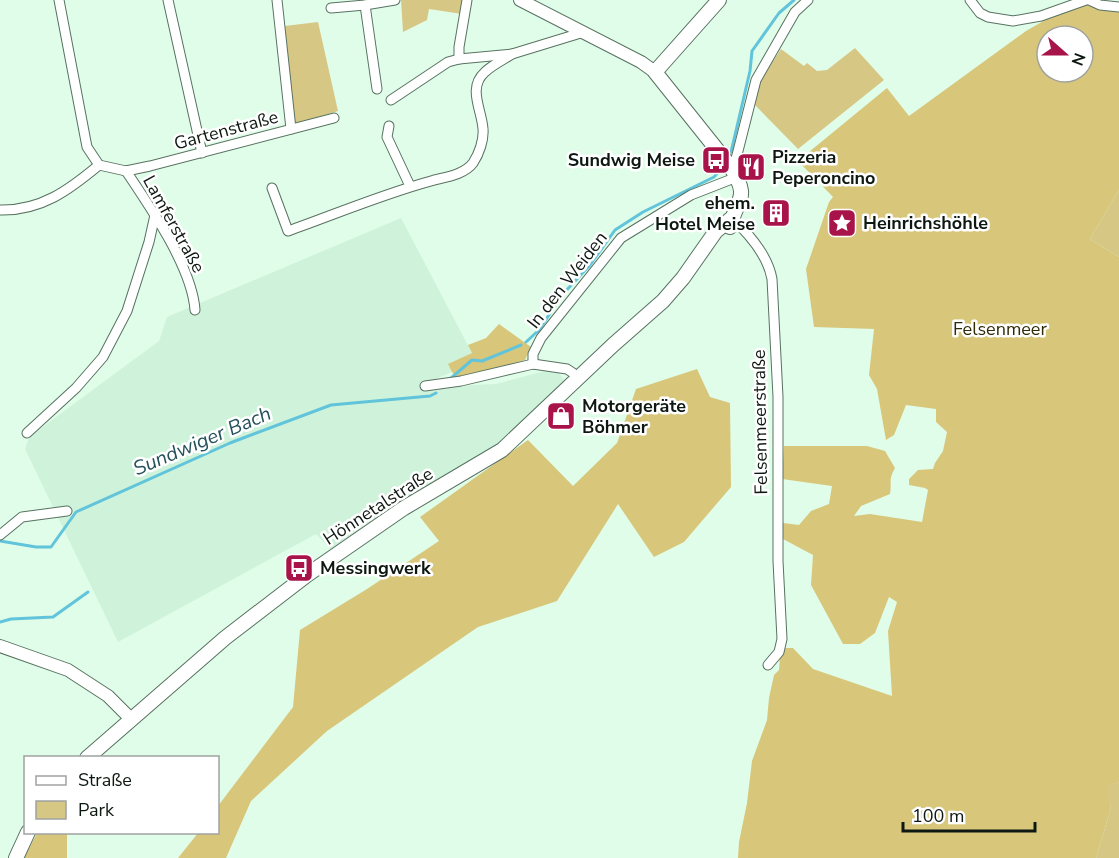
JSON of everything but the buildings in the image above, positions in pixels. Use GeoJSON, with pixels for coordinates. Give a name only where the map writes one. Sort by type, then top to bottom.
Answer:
{"type":"FeatureCollection","features":[{"type":"Feature","properties":{"kind":"main road"},"geometry":{"type":"LineString","coordinates":[[719,0],[655,72],[733,171]]}},
{"type":"Feature","properties":{"kind":"main road","name":"Hönnetalstraße"},"geometry":{"type":"LineString","coordinates":[[89,756],[225,638],[307,574],[404,508],[502,450],[663,301],[723,237],[730,227],[741,197],[733,171]]}},
{"type":"Feature","properties":{"kind":"main road"},"geometry":{"type":"LineString","coordinates":[[16,858],[27,834]]}},
{"type":"Feature","properties":{"kind":"street"},"geometry":{"type":"LineString","coordinates":[[0,210],[18,210],[46,202],[83,179],[99,165],[87,147],[59,0]]}},
{"type":"Feature","properties":{"kind":"street"},"geometry":{"type":"LineString","coordinates":[[168,0],[202,153]]}},
{"type":"Feature","properties":{"kind":"street"},"geometry":{"type":"LineString","coordinates":[[277,0],[291,129]]}},
{"type":"Feature","properties":{"kind":"street"},"geometry":{"type":"LineString","coordinates":[[331,8],[395,0]]}},
{"type":"Feature","properties":{"kind":"street"},"geometry":{"type":"LineString","coordinates":[[459,59],[467,0]]}},
{"type":"Feature","properties":{"kind":"street"},"geometry":{"type":"LineString","coordinates":[[520,0],[584,32],[655,72]]}},
{"type":"Feature","properties":{"kind":"street"},"geometry":{"type":"LineString","coordinates":[[733,171],[756,80],[795,12],[808,0]]}},
{"type":"Feature","properties":{"kind":"street"},"geometry":{"type":"LineString","coordinates":[[970,0],[980,13],[988,17],[1013,21],[1041,16],[1087,0],[1100,5],[1119,7]]}},
{"type":"Feature","properties":{"kind":"street"},"geometry":{"type":"LineString","coordinates":[[365,5],[377,89]]}},
{"type":"Feature","properties":{"kind":"street"},"geometry":{"type":"LineString","coordinates":[[391,100],[448,62],[512,54],[584,32]]}},
{"type":"Feature","properties":{"kind":"street"},"geometry":{"type":"LineString","coordinates":[[272,188],[288,231],[410,186],[457,174],[471,166],[478,155],[484,128],[478,108],[476,87],[484,73],[512,54]]}},
{"type":"Feature","properties":{"kind":"street","name":"Gartenstraße"},"geometry":{"type":"LineString","coordinates":[[126,171],[334,118]]}},
{"type":"Feature","properties":{"kind":"street"},"geometry":{"type":"LineString","coordinates":[[389,126],[387,136],[410,186]]}},
{"type":"Feature","properties":{"kind":"street","name":"Lamferstraße"},"geometry":{"type":"LineString","coordinates":[[99,165],[126,171],[155,215],[181,264],[194,296],[195,310]]}},
{"type":"Feature","properties":{"kind":"street","name":"In den Weiden"},"geometry":{"type":"LineString","coordinates":[[533,364],[533,354],[541,338],[621,238],[733,171]]}},
{"type":"Feature","properties":{"kind":"street"},"geometry":{"type":"LineString","coordinates":[[27,433],[76,388],[103,357],[127,311],[155,215]]}},
{"type":"Feature","properties":{"kind":"street","name":"Felsenmeerstraße"},"geometry":{"type":"LineString","coordinates":[[732,218],[742,227],[766,261],[772,279],[778,397],[778,528],[782,639],[778,652],[768,665]]}},
{"type":"Feature","properties":{"kind":"street"},"geometry":{"type":"LineString","coordinates":[[426,386],[461,381],[533,364],[567,369],[578,378]]}},
{"type":"Feature","properties":{"kind":"street"},"geometry":{"type":"LineString","coordinates":[[0,535],[22,517],[67,511]]}},
{"type":"Feature","properties":{"kind":"street"},"geometry":{"type":"LineString","coordinates":[[0,646],[68,670],[108,696],[131,719]]}},
{"type":"Feature","properties":{"kind":"shaded area"},"geometry":{"type":"Polygon","coordinates":[[[401,218],[472,353],[449,364],[452,372],[426,383],[426,391],[496,384],[556,368],[565,382],[504,443],[333,552],[316,534],[118,642],[25,449],[29,437],[159,341],[167,317],[401,218]]]}},
{"type":"Feature","properties":{"kind":"green space"},"geometry":{"type":"Polygon","coordinates":[[[401,0],[465,0],[462,14],[429,9],[427,20],[403,32],[401,0]]]}},
{"type":"Feature","properties":{"kind":"green space","name":"Felsenmeer"},"geometry":{"type":"Polygon","coordinates":[[[1087,1],[1119,9],[1119,190],[1090,239],[1119,257],[1119,782],[1106,787],[1111,808],[1096,858],[738,858],[752,761],[767,720],[774,675],[779,670],[780,656],[784,648],[793,648],[813,669],[892,696],[888,631],[897,602],[889,597],[875,633],[860,644],[843,644],[811,585],[813,555],[783,539],[783,523],[799,525],[811,511],[829,504],[832,486],[782,479],[784,446],[867,446],[885,451],[895,468],[891,478],[890,494],[861,506],[854,516],[870,514],[922,522],[928,490],[909,485],[909,479],[918,470],[933,469],[943,451],[947,432],[936,422],[936,409],[906,405],[894,435],[886,440],[877,389],[869,375],[874,329],[814,327],[806,269],[829,202],[833,197],[798,161],[887,88],[909,116],[1035,26],[1035,84],[1095,84],[1095,24],[1038,24],[1087,1]]]}},
{"type":"Feature","properties":{"kind":"green space"},"geometry":{"type":"Polygon","coordinates":[[[318,22],[338,111],[294,125],[285,26],[318,22]]]}},
{"type":"Feature","properties":{"kind":"green space"},"geometry":{"type":"Polygon","coordinates":[[[855,48],[884,80],[798,149],[754,104],[760,81],[781,49],[804,66],[807,63],[817,71],[827,70],[855,48]]]}},
{"type":"Feature","properties":{"kind":"green space"},"geometry":{"type":"Polygon","coordinates":[[[1119,190],[1119,257],[1090,239],[1119,190]]]}},
{"type":"Feature","properties":{"kind":"green space"},"geometry":{"type":"Polygon","coordinates":[[[499,324],[531,347],[525,360],[457,378],[448,364],[472,353],[468,345],[486,338],[499,324]]]}},
{"type":"Feature","properties":{"kind":"green space"},"geometry":{"type":"Polygon","coordinates":[[[697,369],[710,397],[730,403],[731,487],[684,542],[654,557],[618,504],[557,601],[478,627],[327,731],[251,801],[226,858],[178,858],[197,834],[219,834],[219,805],[293,707],[300,630],[439,541],[420,517],[528,440],[573,486],[617,443],[636,389],[697,369]]]}},
{"type":"Feature","properties":{"kind":"green space"},"geometry":{"type":"Polygon","coordinates":[[[1119,782],[1119,858],[1096,858],[1111,808],[1105,787],[1119,782]]]}},
{"type":"Feature","properties":{"kind":"green space"},"geometry":{"type":"Polygon","coordinates":[[[36,834],[67,834],[67,858],[24,858],[36,834]]]}},
{"type":"Feature","properties":{"kind":"waterway","name":"Sundwiger Bach"},"geometry":{"type":"LineString","coordinates":[[731,152],[750,71],[752,51],[779,13],[794,0]]}},
{"type":"Feature","properties":{"kind":"waterway","name":"Sundwiger Bach"},"geometry":{"type":"LineString","coordinates":[[526,342],[539,330],[563,294],[590,265],[615,230],[643,212],[714,177],[721,169]]}},
{"type":"Feature","properties":{"kind":"waterway","name":"Sundwiger Bach"},"geometry":{"type":"LineString","coordinates":[[450,379],[472,360],[482,361],[521,345]]}},
{"type":"Feature","properties":{"kind":"waterway","name":"Sundwiger Bach"},"geometry":{"type":"LineString","coordinates":[[0,541],[51,547],[76,512],[230,443],[331,405],[430,396],[436,393]]}},
{"type":"Feature","properties":{"kind":"waterway","name":"Sundwiger Bach"},"geometry":{"type":"LineString","coordinates":[[0,622],[11,619],[53,617],[88,592]]}},
{"type":"Feature","properties":{"kind":"place","name":"Sundwig Meise"},"geometry":{"type":"Point","coordinates":[716,160]}},
{"type":"Feature","properties":{"kind":"place","name":"Pizzeria Peperoncino"},"geometry":{"type":"Point","coordinates":[751,167]}},
{"type":"Feature","properties":{"kind":"place","name":"ehem. Hotel Meise"},"geometry":{"type":"Point","coordinates":[776,213]}},
{"type":"Feature","properties":{"kind":"place","name":"Heinrichshöhle"},"geometry":{"type":"Point","coordinates":[842,223]}},
{"type":"Feature","properties":{"kind":"place","name":"Motorgeräte Böhmer"},"geometry":{"type":"Point","coordinates":[561,416]}},
{"type":"Feature","properties":{"kind":"place","name":"Messingwerk"},"geometry":{"type":"Point","coordinates":[299,568]}}]}
